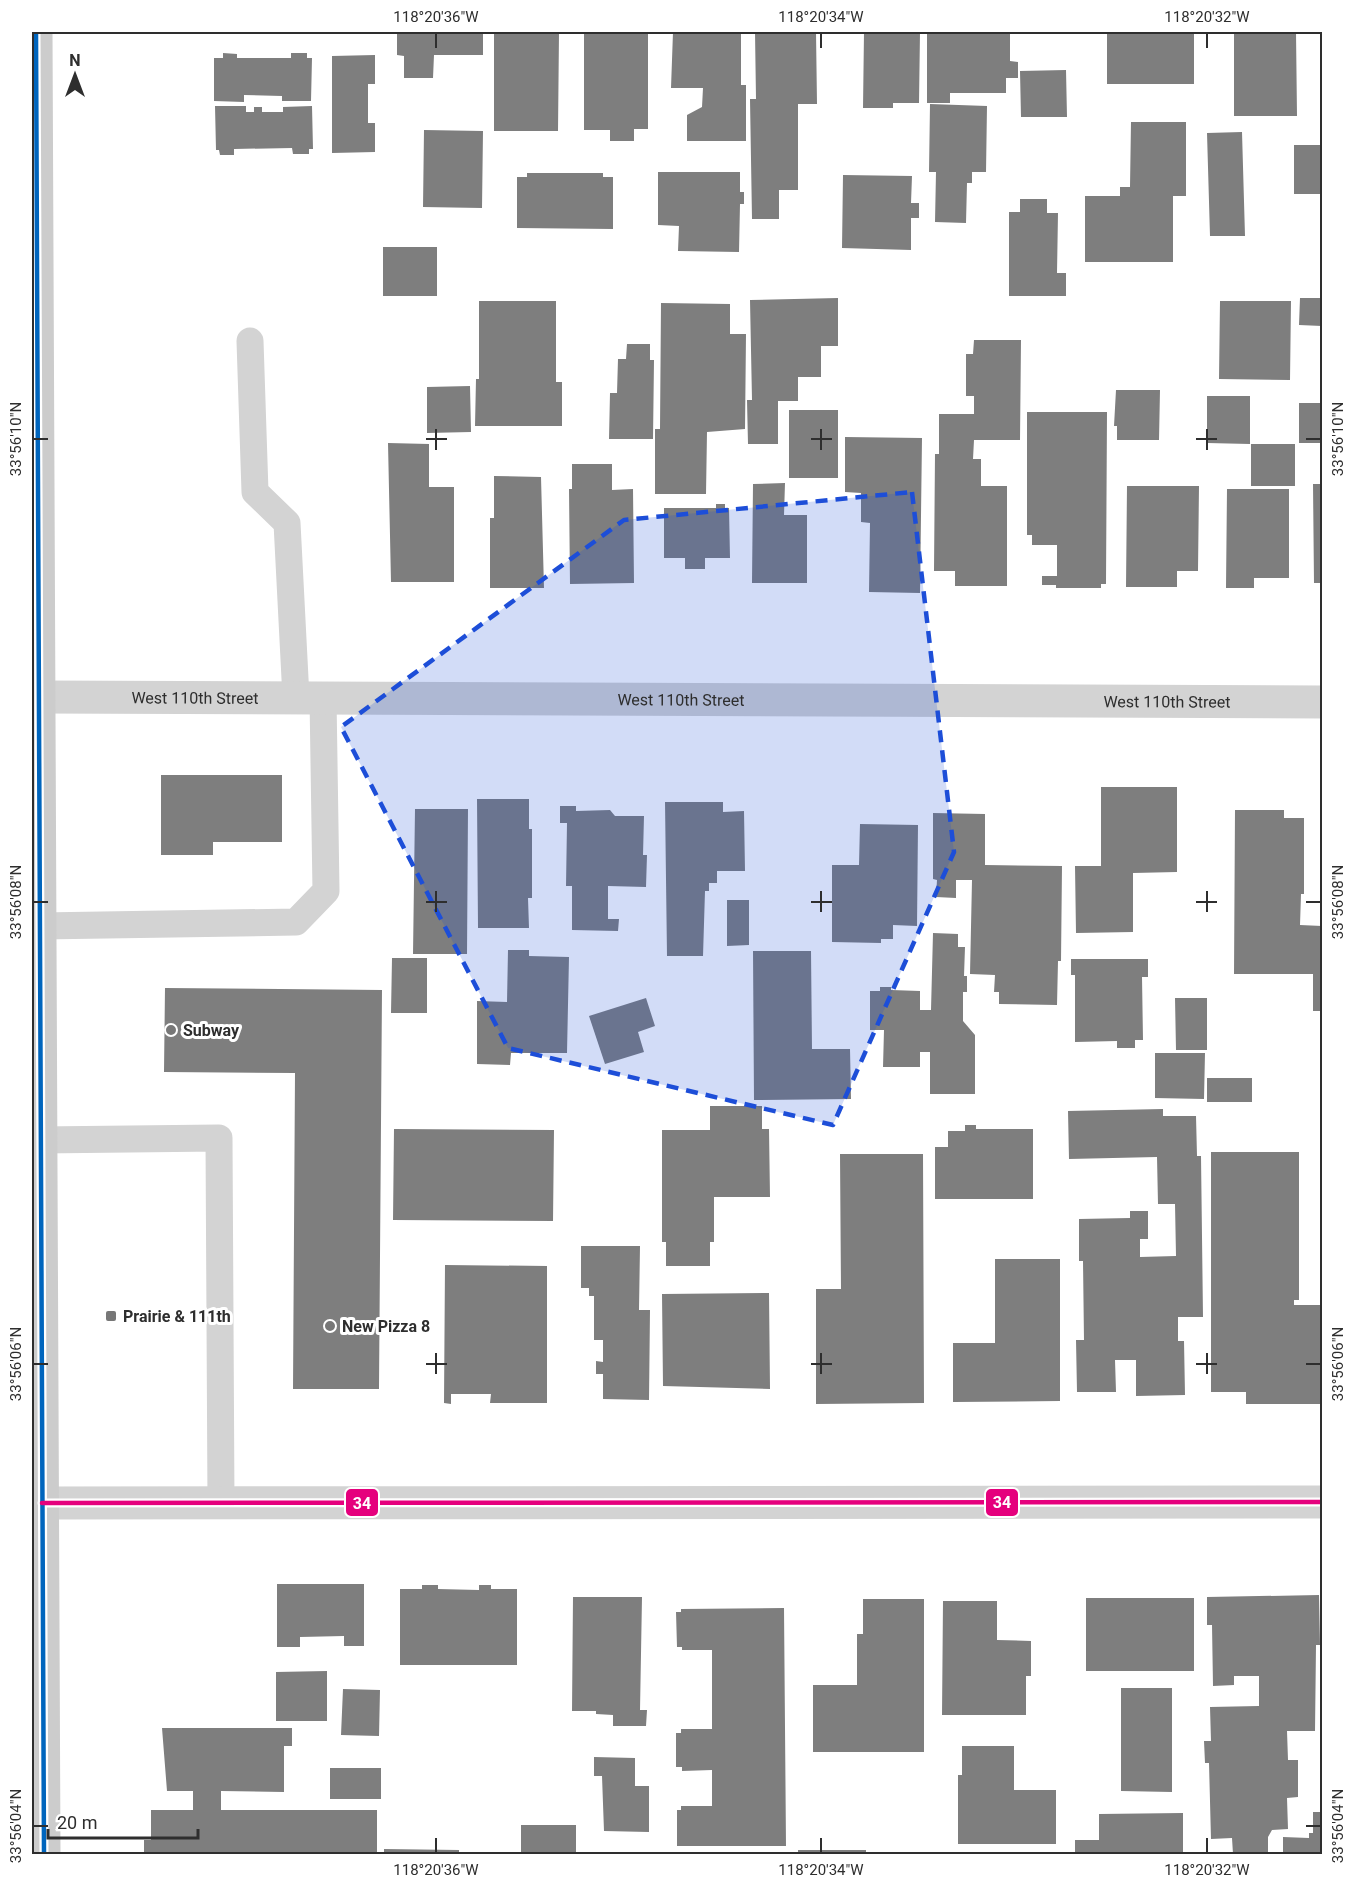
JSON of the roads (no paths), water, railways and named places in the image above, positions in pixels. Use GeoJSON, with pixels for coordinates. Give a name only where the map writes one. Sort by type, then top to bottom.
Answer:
{"type":"FeatureCollection","features":[{"type":"Feature","properties":{"kind":"main road"},"geometry":{"type":"LineString","coordinates":[[36,32],[34,132],[35,697],[40,926],[40,1140],[36,1286],[42,1503],[37,1584],[38,1719],[44,1854]]}},
{"type":"Feature","properties":{"kind":"street","name":"West 110th Street"},"geometry":{"type":"LineString","coordinates":[[35,697],[1323,702]]}},
{"type":"Feature","properties":{"kind":"street"},"geometry":{"type":"LineString","coordinates":[[42,1503],[1323,1502]]}},
{"type":"Feature","properties":{"kind":"lane"},"geometry":{"type":"LineString","coordinates":[[40,926],[296,922],[326,891],[309,698],[287,523],[255,492],[250,341]]}},
{"type":"Feature","properties":{"kind":"lane"},"geometry":{"type":"LineString","coordinates":[[40,1140],[219,1138],[221,1503]]}},
{"type":"Feature","properties":{"kind":"place","name":"Subway"},"geometry":{"type":"Point","coordinates":[171,1030]}},
{"type":"Feature","properties":{"kind":"place","name":"Prairie & 111th"},"geometry":{"type":"Point","coordinates":[111,1316]}},
{"type":"Feature","properties":{"kind":"place","name":"New Pizza 8"},"geometry":{"type":"Point","coordinates":[330,1326]}}]}
